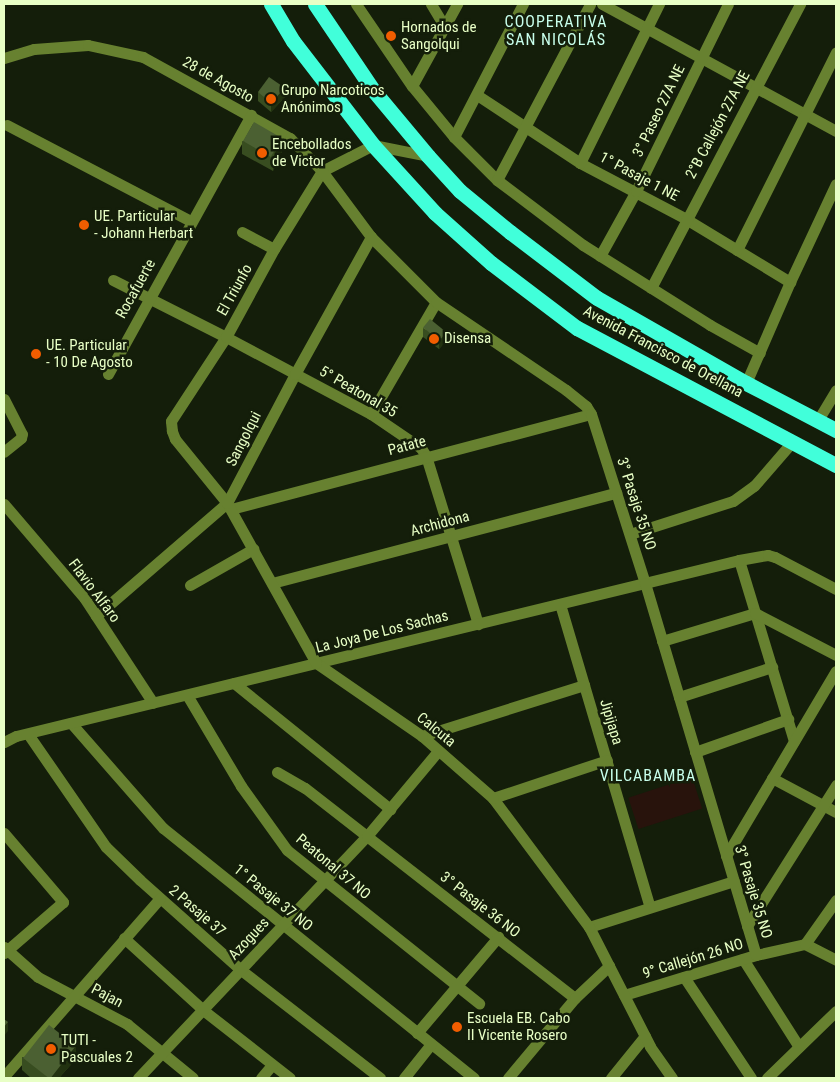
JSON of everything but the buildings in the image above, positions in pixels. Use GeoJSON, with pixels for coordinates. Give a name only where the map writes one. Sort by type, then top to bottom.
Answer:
{"type":"FeatureCollection","features":[{"type":"Feature","properties":{"kind":"highway","name":"Avenida Francisco de Orellana"},"geometry":{"type":"LineString","coordinates":[[271,4],[294,41],[374,145],[436,214],[491,263],[577,328],[836,465]]}},
{"type":"Feature","properties":{"kind":"highway","name":"Avenida Francisco de Orellana"},"geometry":{"type":"LineString","coordinates":[[315,4],[373,90],[460,192],[597,298],[746,383],[836,430]]}},
{"type":"Feature","properties":{"kind":"street"},"geometry":{"type":"LineString","coordinates":[[356,4],[412,86],[454,137],[497,180],[600,256],[760,353]]}},
{"type":"Feature","properties":{"kind":"street"},"geometry":{"type":"LineString","coordinates":[[431,4],[444,26]]}},
{"type":"Feature","properties":{"kind":"street"},"geometry":{"type":"LineString","coordinates":[[412,86],[457,4]]}},
{"type":"Feature","properties":{"kind":"street"},"geometry":{"type":"LineString","coordinates":[[454,137],[524,4]]}},
{"type":"Feature","properties":{"kind":"street"},"geometry":{"type":"LineString","coordinates":[[497,180],[590,4]]}},
{"type":"Feature","properties":{"kind":"street"},"geometry":{"type":"LineString","coordinates":[[602,4],[836,131]]}},
{"type":"Feature","properties":{"kind":"street"},"geometry":{"type":"LineString","coordinates":[[580,163],[659,4]]}},
{"type":"Feature","properties":{"kind":"street","name":"3° Paseo 27A NE"},"geometry":{"type":"LineString","coordinates":[[600,256],[636,191],[728,4]]}},
{"type":"Feature","properties":{"kind":"street","name":"2°B Callejón 27A NE"},"geometry":{"type":"LineString","coordinates":[[651,288],[800,4]]}},
{"type":"Feature","properties":{"kind":"street","name":"28 de Agosto"},"geometry":{"type":"LineString","coordinates":[[4,58],[34,49],[88,44],[143,57],[290,138],[322,171]]}},
{"type":"Feature","properties":{"kind":"street"},"geometry":{"type":"LineString","coordinates":[[737,250],[806,116],[836,52]]}},
{"type":"Feature","properties":{"kind":"street","name":"1° Pasaje 1 NE"},"geometry":{"type":"LineString","coordinates":[[477,95],[524,128],[580,163],[686,219],[790,282]]}},
{"type":"Feature","properties":{"kind":"street","name":"Rocafuerte"},"geometry":{"type":"LineString","coordinates":[[108,374],[250,115]]}},
{"type":"Feature","properties":{"kind":"street"},"geometry":{"type":"LineString","coordinates":[[7,125],[191,221]]}},
{"type":"Feature","properties":{"kind":"street"},"geometry":{"type":"LineString","coordinates":[[322,171],[374,145],[428,156]]}},
{"type":"Feature","properties":{"kind":"street","name":"3° Pasaje 35 NO"},"geometry":{"type":"LineString","coordinates":[[322,171],[371,237],[436,302],[566,390],[586,406],[591,414],[645,583],[756,955]]}},
{"type":"Feature","properties":{"kind":"street","name":"El Triunfo"},"geometry":{"type":"LineString","coordinates":[[171,421],[226,337],[274,249],[322,171]]}},
{"type":"Feature","properties":{"kind":"street"},"geometry":{"type":"LineString","coordinates":[[746,383],[790,282],[836,184]]}},
{"type":"Feature","properties":{"kind":"street"},"geometry":{"type":"LineString","coordinates":[[242,232],[274,249]]}},
{"type":"Feature","properties":{"kind":"street","name":"Sangolqui"},"geometry":{"type":"LineString","coordinates":[[96,616],[229,506],[295,374],[371,237]]}},
{"type":"Feature","properties":{"kind":"street","name":"5° Peatonal 35"},"geometry":{"type":"LineString","coordinates":[[113,280],[149,297],[371,414],[421,448],[426,456]]}},
{"type":"Feature","properties":{"kind":"street"},"geometry":{"type":"LineString","coordinates":[[371,414],[436,302]]}},
{"type":"Feature","properties":{"kind":"street"},"geometry":{"type":"LineString","coordinates":[[818,420],[836,390]]}},
{"type":"Feature","properties":{"kind":"street"},"geometry":{"type":"LineString","coordinates":[[4,399],[22,434],[21,438],[4,452]]}},
{"type":"Feature","properties":{"kind":"street","name":"Patate"},"geometry":{"type":"LineString","coordinates":[[229,506],[591,414]]}},
{"type":"Feature","properties":{"kind":"street","name":"Calcuta"},"geometry":{"type":"LineString","coordinates":[[171,421],[175,439],[229,506],[316,663],[422,736],[493,798],[589,927],[645,1036],[672,1078]]}},
{"type":"Feature","properties":{"kind":"street"},"geometry":{"type":"LineString","coordinates":[[630,534],[733,501],[754,486],[793,442]]}},
{"type":"Feature","properties":{"kind":"street"},"geometry":{"type":"LineString","coordinates":[[426,456],[478,624]]}},
{"type":"Feature","properties":{"kind":"street","name":"Archidona"},"geometry":{"type":"LineString","coordinates":[[272,583],[450,538],[616,493]]}},
{"type":"Feature","properties":{"kind":"street","name":"Flavio Alfaro"},"geometry":{"type":"LineString","coordinates":[[4,504],[85,599],[153,703]]}},
{"type":"Feature","properties":{"kind":"street"},"geometry":{"type":"LineString","coordinates":[[190,585],[254,549]]}},
{"type":"Feature","properties":{"kind":"street","name":"La Joya De Los Sachas"},"geometry":{"type":"LineString","coordinates":[[4,742],[70,723],[740,560],[768,555],[787,562],[836,589]]}},
{"type":"Feature","properties":{"kind":"street"},"geometry":{"type":"LineString","coordinates":[[740,560],[794,741]]}},
{"type":"Feature","properties":{"kind":"street","name":"Jipijapa"},"geometry":{"type":"LineString","coordinates":[[560,604],[650,907]]}},
{"type":"Feature","properties":{"kind":"street"},"geometry":{"type":"LineString","coordinates":[[662,641],[755,613],[836,655]]}},
{"type":"Feature","properties":{"kind":"street"},"geometry":{"type":"LineString","coordinates":[[679,697],[772,667]]}},
{"type":"Feature","properties":{"kind":"street"},"geometry":{"type":"LineString","coordinates":[[726,856],[836,671]]}},
{"type":"Feature","properties":{"kind":"street"},"geometry":{"type":"LineString","coordinates":[[234,683],[390,809]]}},
{"type":"Feature","properties":{"kind":"street"},"geometry":{"type":"LineString","coordinates":[[422,736],[584,685]]}},
{"type":"Feature","properties":{"kind":"street","name":"Peatonal 37 NO"},"geometry":{"type":"LineString","coordinates":[[187,695],[241,786],[287,850],[456,986],[479,1002]]}},
{"type":"Feature","properties":{"kind":"street"},"geometry":{"type":"LineString","coordinates":[[695,752],[788,719]]}},
{"type":"Feature","properties":{"kind":"street","name":"1° Pasaje 37 NO"},"geometry":{"type":"LineString","coordinates":[[70,723],[164,828],[474,1078]]}},
{"type":"Feature","properties":{"kind":"street","name":"2 Pasaje 37"},"geometry":{"type":"LineString","coordinates":[[28,734],[106,847],[241,970],[380,1078]]}},
{"type":"Feature","properties":{"kind":"street","name":"Azogues"},"geometry":{"type":"LineString","coordinates":[[138,1078],[367,836],[438,751]]}},
{"type":"Feature","properties":{"kind":"street"},"geometry":{"type":"LineString","coordinates":[[493,798],[607,760]]}},
{"type":"Feature","properties":{"kind":"street","name":"3° Pasaje 36 NO"},"geometry":{"type":"LineString","coordinates":[[277,772],[305,788],[574,998]]}},
{"type":"Feature","properties":{"kind":"street"},"geometry":{"type":"LineString","coordinates":[[772,778],[836,812]]}},
{"type":"Feature","properties":{"kind":"street"},"geometry":{"type":"LineString","coordinates":[[747,926],[836,785]]}},
{"type":"Feature","properties":{"kind":"street"},"geometry":{"type":"LineString","coordinates":[[4,833],[63,902],[5,950]]}},
{"type":"Feature","properties":{"kind":"street"},"geometry":{"type":"LineString","coordinates":[[589,927],[734,881]]}},
{"type":"Feature","properties":{"kind":"street"},"geometry":{"type":"LineString","coordinates":[[8,1074],[160,898]]}},
{"type":"Feature","properties":{"kind":"street"},"geometry":{"type":"LineString","coordinates":[[836,900],[805,944],[836,960]]}},
{"type":"Feature","properties":{"kind":"street"},"geometry":{"type":"LineString","coordinates":[[417,1032],[498,937]]}},
{"type":"Feature","properties":{"kind":"street"},"geometry":{"type":"LineString","coordinates":[[124,938],[203,1010],[290,1078]]}},
{"type":"Feature","properties":{"kind":"street","name":"9° Callejón 26 NO"},"geometry":{"type":"LineString","coordinates":[[624,995],[756,955],[805,944]]}},
{"type":"Feature","properties":{"kind":"street","name":"Pajan"},"geometry":{"type":"LineString","coordinates":[[5,950],[38,977],[127,1024],[193,1078]]}},
{"type":"Feature","properties":{"kind":"street"},"geometry":{"type":"LineString","coordinates":[[742,959],[799,1047]]}},
{"type":"Feature","properties":{"kind":"street"},"geometry":{"type":"LineString","coordinates":[[508,1078],[574,998],[609,966]]}},
{"type":"Feature","properties":{"kind":"street"},"geometry":{"type":"LineString","coordinates":[[684,977],[751,1078]]}},
{"type":"Feature","properties":{"kind":"street"},"geometry":{"type":"LineString","coordinates":[[767,1078],[836,1011]]}},
{"type":"Feature","properties":{"kind":"street"},"geometry":{"type":"LineString","coordinates":[[611,1078],[645,1036]]}},
{"type":"Feature","properties":{"kind":"street"},"geometry":{"type":"LineString","coordinates":[[404,1078],[431,1044]]}},
{"type":"Feature","properties":{"kind":"street"},"geometry":{"type":"LineString","coordinates":[[261,1078],[272,1064]]}},
{"type":"Feature","properties":{"kind":"shaded area"},"geometry":{"type":"Polygon","coordinates":[[[692,777],[702,808],[638,829],[628,798],[692,777]]]}},
{"type":"Feature","properties":{"kind":"place","name":"Hornados de Sangolqui"},"geometry":{"type":"Point","coordinates":[391,36]}},
{"type":"Feature","properties":{"kind":"place","name":"Grupo Narcoticos Anónimos"},"geometry":{"type":"Point","coordinates":[271,99]}},
{"type":"Feature","properties":{"kind":"place","name":"Encebollados de Victor"},"geometry":{"type":"Point","coordinates":[262,153]}},
{"type":"Feature","properties":{"kind":"place","name":"UE. Particular - Johann Herbart"},"geometry":{"type":"Point","coordinates":[84,225]}},
{"type":"Feature","properties":{"kind":"place","name":"Disensa"},"geometry":{"type":"Point","coordinates":[434,339]}},
{"type":"Feature","properties":{"kind":"place","name":"UE. Particular - 10 De Agosto"},"geometry":{"type":"Point","coordinates":[36,354]}},
{"type":"Feature","properties":{"kind":"place","name":"Escuela EB. Cabo II Vicente Rosero"},"geometry":{"type":"Point","coordinates":[457,1027]}},
{"type":"Feature","properties":{"kind":"place","name":"TUTI - Pascuales 2"},"geometry":{"type":"Point","coordinates":[51,1049]}},
{"type":"Feature","properties":{"kind":"district","name":"COOPERATIVA SAN NICOLÁS"},"geometry":{"type":"Point","coordinates":[556,31]}},
{"type":"Feature","properties":{"kind":"district","name":"VILCABAMBA"},"geometry":{"type":"Point","coordinates":[648,776]}}]}
